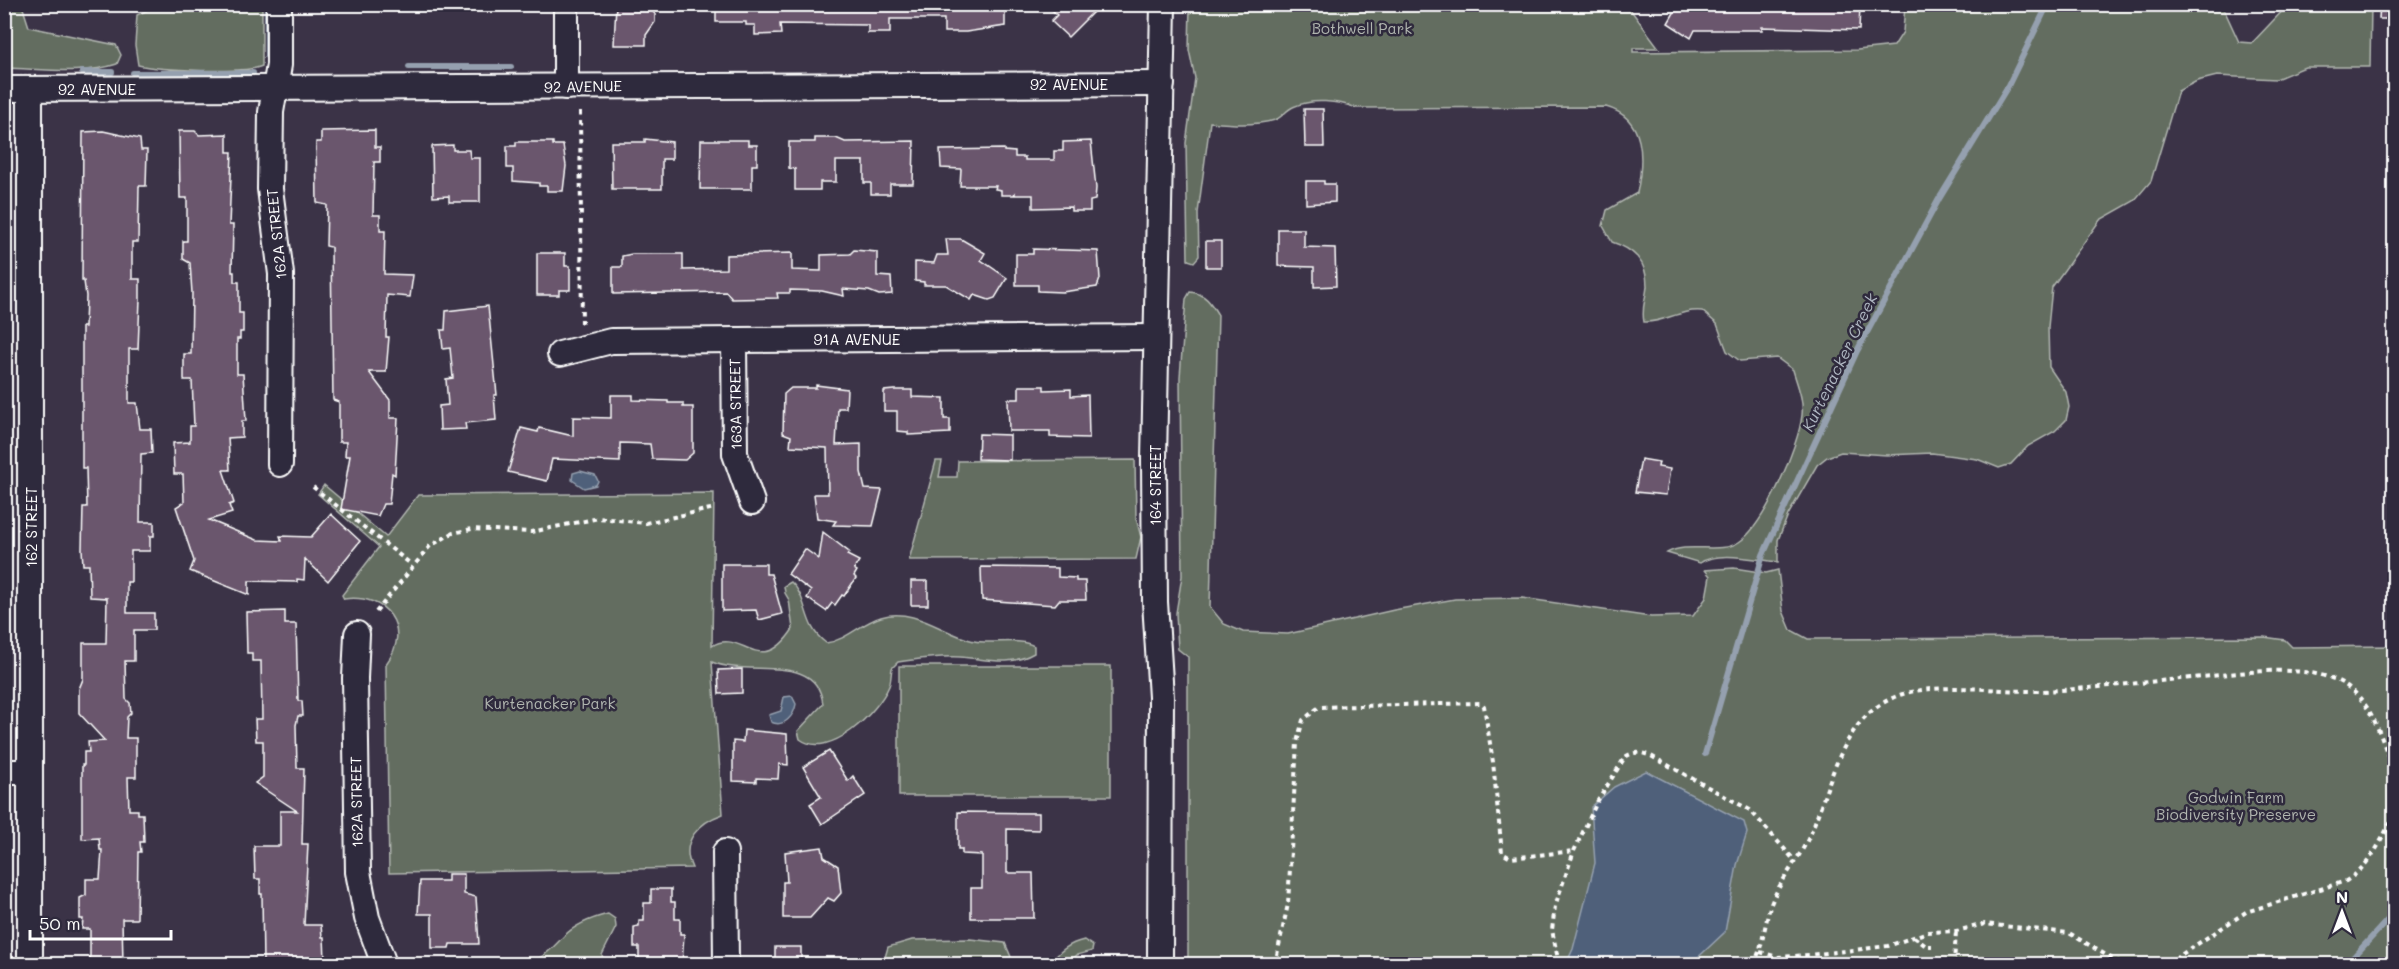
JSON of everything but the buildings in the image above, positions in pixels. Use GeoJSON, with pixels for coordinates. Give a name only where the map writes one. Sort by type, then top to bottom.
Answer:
{"type":"FeatureCollection","features":[{"type":"Feature","properties":{"kind":"street","name":"162A STREET"},"geometry":{"type":"LineString","coordinates":[[279,4],[279,65],[270,112],[270,189],[281,274],[280,464]]}},
{"type":"Feature","properties":{"kind":"street"},"geometry":{"type":"LineString","coordinates":[[566,4],[566,87]]}},
{"type":"Feature","properties":{"kind":"street","name":"164 STREET"},"geometry":{"type":"LineString","coordinates":[[1160,964],[1161,697],[1155,602],[1154,483],[1163,4]]}},
{"type":"Feature","properties":{"kind":"street","name":"92 AVENUE"},"geometry":{"type":"LineString","coordinates":[[4,89],[1162,84]]}},
{"type":"Feature","properties":{"kind":"street","name":"162 STREET"},"geometry":{"type":"LineString","coordinates":[[30,89],[30,964]]}},
{"type":"Feature","properties":{"kind":"street","name":"91A AVENUE"},"geometry":{"type":"LineString","coordinates":[[560,354],[611,341],[1156,337]]}},
{"type":"Feature","properties":{"kind":"street","name":"163A STREET"},"geometry":{"type":"LineString","coordinates":[[734,340],[735,454],[752,502]]}},
{"type":"Feature","properties":{"kind":"street","name":"162A STREET"},"geometry":{"type":"LineString","coordinates":[[357,634],[355,678],[358,872],[367,918],[384,964]]}},
{"type":"Feature","properties":{"kind":"street"},"geometry":{"type":"LineString","coordinates":[[4,772],[30,772]]}},
{"type":"Feature","properties":{"kind":"street"},"geometry":{"type":"LineString","coordinates":[[725,852],[726,964]]}},
{"type":"Feature","properties":{"kind":"path"},"geometry":{"type":"LineString","coordinates":[[580,112],[582,329]]}},
{"type":"Feature","properties":{"kind":"path"},"geometry":{"type":"LineString","coordinates":[[313,487],[412,565]]}},
{"type":"Feature","properties":{"kind":"path"},"geometry":{"type":"LineString","coordinates":[[376,612],[412,565],[438,540],[462,531],[531,532],[599,518],[646,523],[716,508]]}},
{"type":"Feature","properties":{"kind":"path"},"geometry":{"type":"LineString","coordinates":[[1753,964],[1760,951],[1763,928],[1772,902],[1807,841],[1840,756],[1863,719],[1883,703],[1899,695],[1916,691],[2044,691],[2222,673],[2312,674],[2340,682],[2360,697],[2369,710],[2394,773]]}},
{"type":"Feature","properties":{"kind":"path"},"geometry":{"type":"LineString","coordinates":[[1275,964],[1288,904],[1297,742],[1303,720],[1319,707],[1481,703],[1484,706],[1493,762],[1502,854],[1511,858],[1575,851]]}},
{"type":"Feature","properties":{"kind":"path"},"geometry":{"type":"LineString","coordinates":[[1560,964],[1554,942],[1552,920],[1575,851],[1590,817],[1625,757],[1639,752],[1750,810],[1795,861]]}},
{"type":"Feature","properties":{"kind":"path"},"geometry":{"type":"LineString","coordinates":[[2167,964],[2246,912],[2352,878],[2375,853],[2394,814]]}},
{"type":"Feature","properties":{"kind":"path"},"geometry":{"type":"LineString","coordinates":[[1760,951],[1778,957],[1809,955],[1888,945],[1928,932],[1956,931],[1985,924],[2062,931],[2074,935],[2121,964]]}},
{"type":"Feature","properties":{"kind":"path"},"geometry":{"type":"LineString","coordinates":[[1954,964],[1956,931]]}},
{"type":"Feature","properties":{"kind":"path"},"geometry":{"type":"LineString","coordinates":[[1914,937],[1926,946],[1932,946]]}},
{"type":"Feature","properties":{"kind":"green space"},"geometry":{"type":"Polygon","coordinates":[[[4,5],[22,5],[29,27],[116,45],[121,55],[117,64],[77,70],[4,67],[4,5]]]}},
{"type":"Feature","properties":{"kind":"green space"},"geometry":{"type":"Polygon","coordinates":[[[158,5],[262,5],[262,66],[238,70],[201,70],[138,65],[135,45],[137,15],[158,5]]]}},
{"type":"Feature","properties":{"kind":"green space","name":"Bothwell Park"},"geometry":{"type":"Polygon","coordinates":[[[1190,5],[1627,5],[1659,48],[1633,48],[1633,52],[1857,50],[1894,46],[1903,32],[1905,5],[2222,5],[2239,42],[2252,43],[2288,5],[2371,5],[2370,67],[2305,67],[2276,79],[2217,76],[2197,81],[2178,91],[2151,181],[2134,201],[2100,220],[2052,287],[2048,327],[2049,367],[2066,392],[2069,407],[2066,420],[2055,431],[2028,446],[2011,464],[1999,468],[1977,459],[1932,453],[1887,455],[1841,452],[1827,457],[1817,465],[1788,515],[1778,540],[1778,562],[1727,556],[1708,559],[1700,563],[1667,553],[1684,548],[1723,548],[1739,542],[1749,533],[1770,502],[1788,464],[1799,428],[1802,404],[1793,370],[1777,358],[1740,361],[1727,351],[1717,324],[1702,311],[1686,312],[1652,322],[1644,322],[1643,308],[1647,286],[1644,270],[1632,252],[1612,242],[1603,226],[1607,210],[1637,193],[1641,167],[1639,141],[1635,130],[1629,120],[1619,112],[1606,107],[1357,108],[1333,102],[1308,102],[1293,107],[1278,119],[1267,122],[1242,124],[1210,122],[1198,213],[1199,256],[1194,262],[1188,260],[1186,143],[1195,78],[1189,50],[1190,5]]]}},
{"type":"Feature","properties":{"kind":"green space","name":"Godwin Farm Biodiversity Preserve"},"geometry":{"type":"Polygon","coordinates":[[[1190,292],[1204,297],[1218,315],[1210,607],[1224,624],[1243,632],[1288,634],[1455,599],[1522,598],[1651,617],[1693,616],[1706,598],[1710,576],[1705,570],[1734,568],[1766,573],[1778,570],[1783,611],[1791,630],[1808,639],[2264,637],[2285,640],[2292,647],[2394,646],[2394,964],[1188,964],[1188,657],[1178,649],[1176,613],[1182,576],[1180,377],[1186,299],[1190,292]]]}},
{"type":"Feature","properties":{"kind":"green space"},"geometry":{"type":"Polygon","coordinates":[[[1135,460],[1136,518],[1141,537],[1136,559],[909,560],[936,461],[942,461],[939,477],[957,477],[958,461],[1135,460]]]}},
{"type":"Feature","properties":{"kind":"green space","name":"Kurtenacker Park"},"geometry":{"type":"Polygon","coordinates":[[[324,485],[386,537],[418,495],[714,493],[712,646],[722,642],[732,642],[761,652],[781,644],[793,629],[789,600],[784,586],[791,582],[801,596],[813,629],[826,643],[841,639],[881,617],[893,615],[917,618],[974,641],[1028,643],[1034,646],[1034,653],[1007,661],[952,657],[898,662],[892,668],[890,684],[875,708],[851,730],[825,744],[812,744],[800,739],[798,731],[823,704],[818,688],[808,677],[779,669],[744,668],[712,662],[723,814],[707,822],[694,834],[688,849],[692,868],[389,873],[386,664],[394,651],[397,638],[396,626],[383,607],[359,599],[344,599],[342,595],[379,547],[318,494],[324,485]]]}},
{"type":"Feature","properties":{"kind":"green space"},"geometry":{"type":"Polygon","coordinates":[[[899,666],[1111,666],[1111,796],[899,796],[899,666]]]}},
{"type":"Feature","properties":{"kind":"green space"},"geometry":{"type":"Polygon","coordinates":[[[608,914],[615,919],[616,927],[602,955],[605,964],[537,964],[538,959],[574,928],[608,914]]]}},
{"type":"Feature","properties":{"kind":"green space"},"geometry":{"type":"Polygon","coordinates":[[[970,939],[1005,943],[1014,964],[883,964],[888,947],[912,940],[970,939]]]}},
{"type":"Feature","properties":{"kind":"green space"},"geometry":{"type":"Polygon","coordinates":[[[1084,940],[1093,946],[1092,951],[1077,955],[1068,964],[1051,964],[1064,949],[1084,940]]]}},
{"type":"Feature","properties":{"kind":"water"},"geometry":{"type":"Polygon","coordinates":[[[580,471],[595,475],[598,481],[596,485],[584,488],[572,480],[573,473],[580,471]]]}},
{"type":"Feature","properties":{"kind":"water"},"geometry":{"type":"Polygon","coordinates":[[[792,696],[796,704],[791,717],[780,723],[771,722],[769,715],[781,711],[784,697],[792,696]]]}},
{"type":"Feature","properties":{"kind":"water"},"geometry":{"type":"Polygon","coordinates":[[[1646,771],[1744,822],[1747,833],[1737,865],[1725,932],[1691,964],[1566,964],[1573,949],[1595,863],[1591,807],[1614,787],[1646,771]]]}},
{"type":"Feature","properties":{"kind":"waterway"},"geometry":{"type":"LineString","coordinates":[[267,4],[267,56]]}},
{"type":"Feature","properties":{"kind":"waterway","name":"Kurtenacker Creek"},"geometry":{"type":"LineString","coordinates":[[1705,754],[1763,555],[1857,351],[1939,199],[2008,86],[2048,4]]}},
{"type":"Feature","properties":{"kind":"waterway"},"geometry":{"type":"LineString","coordinates":[[409,67],[511,67]]}},
{"type":"Feature","properties":{"kind":"waterway"},"geometry":{"type":"LineString","coordinates":[[82,72],[112,72]]}},
{"type":"Feature","properties":{"kind":"waterway"},"geometry":{"type":"LineString","coordinates":[[133,73],[253,73]]}},
{"type":"Feature","properties":{"kind":"waterway"},"geometry":{"type":"LineString","coordinates":[[2347,964],[2394,913]]}}]}
